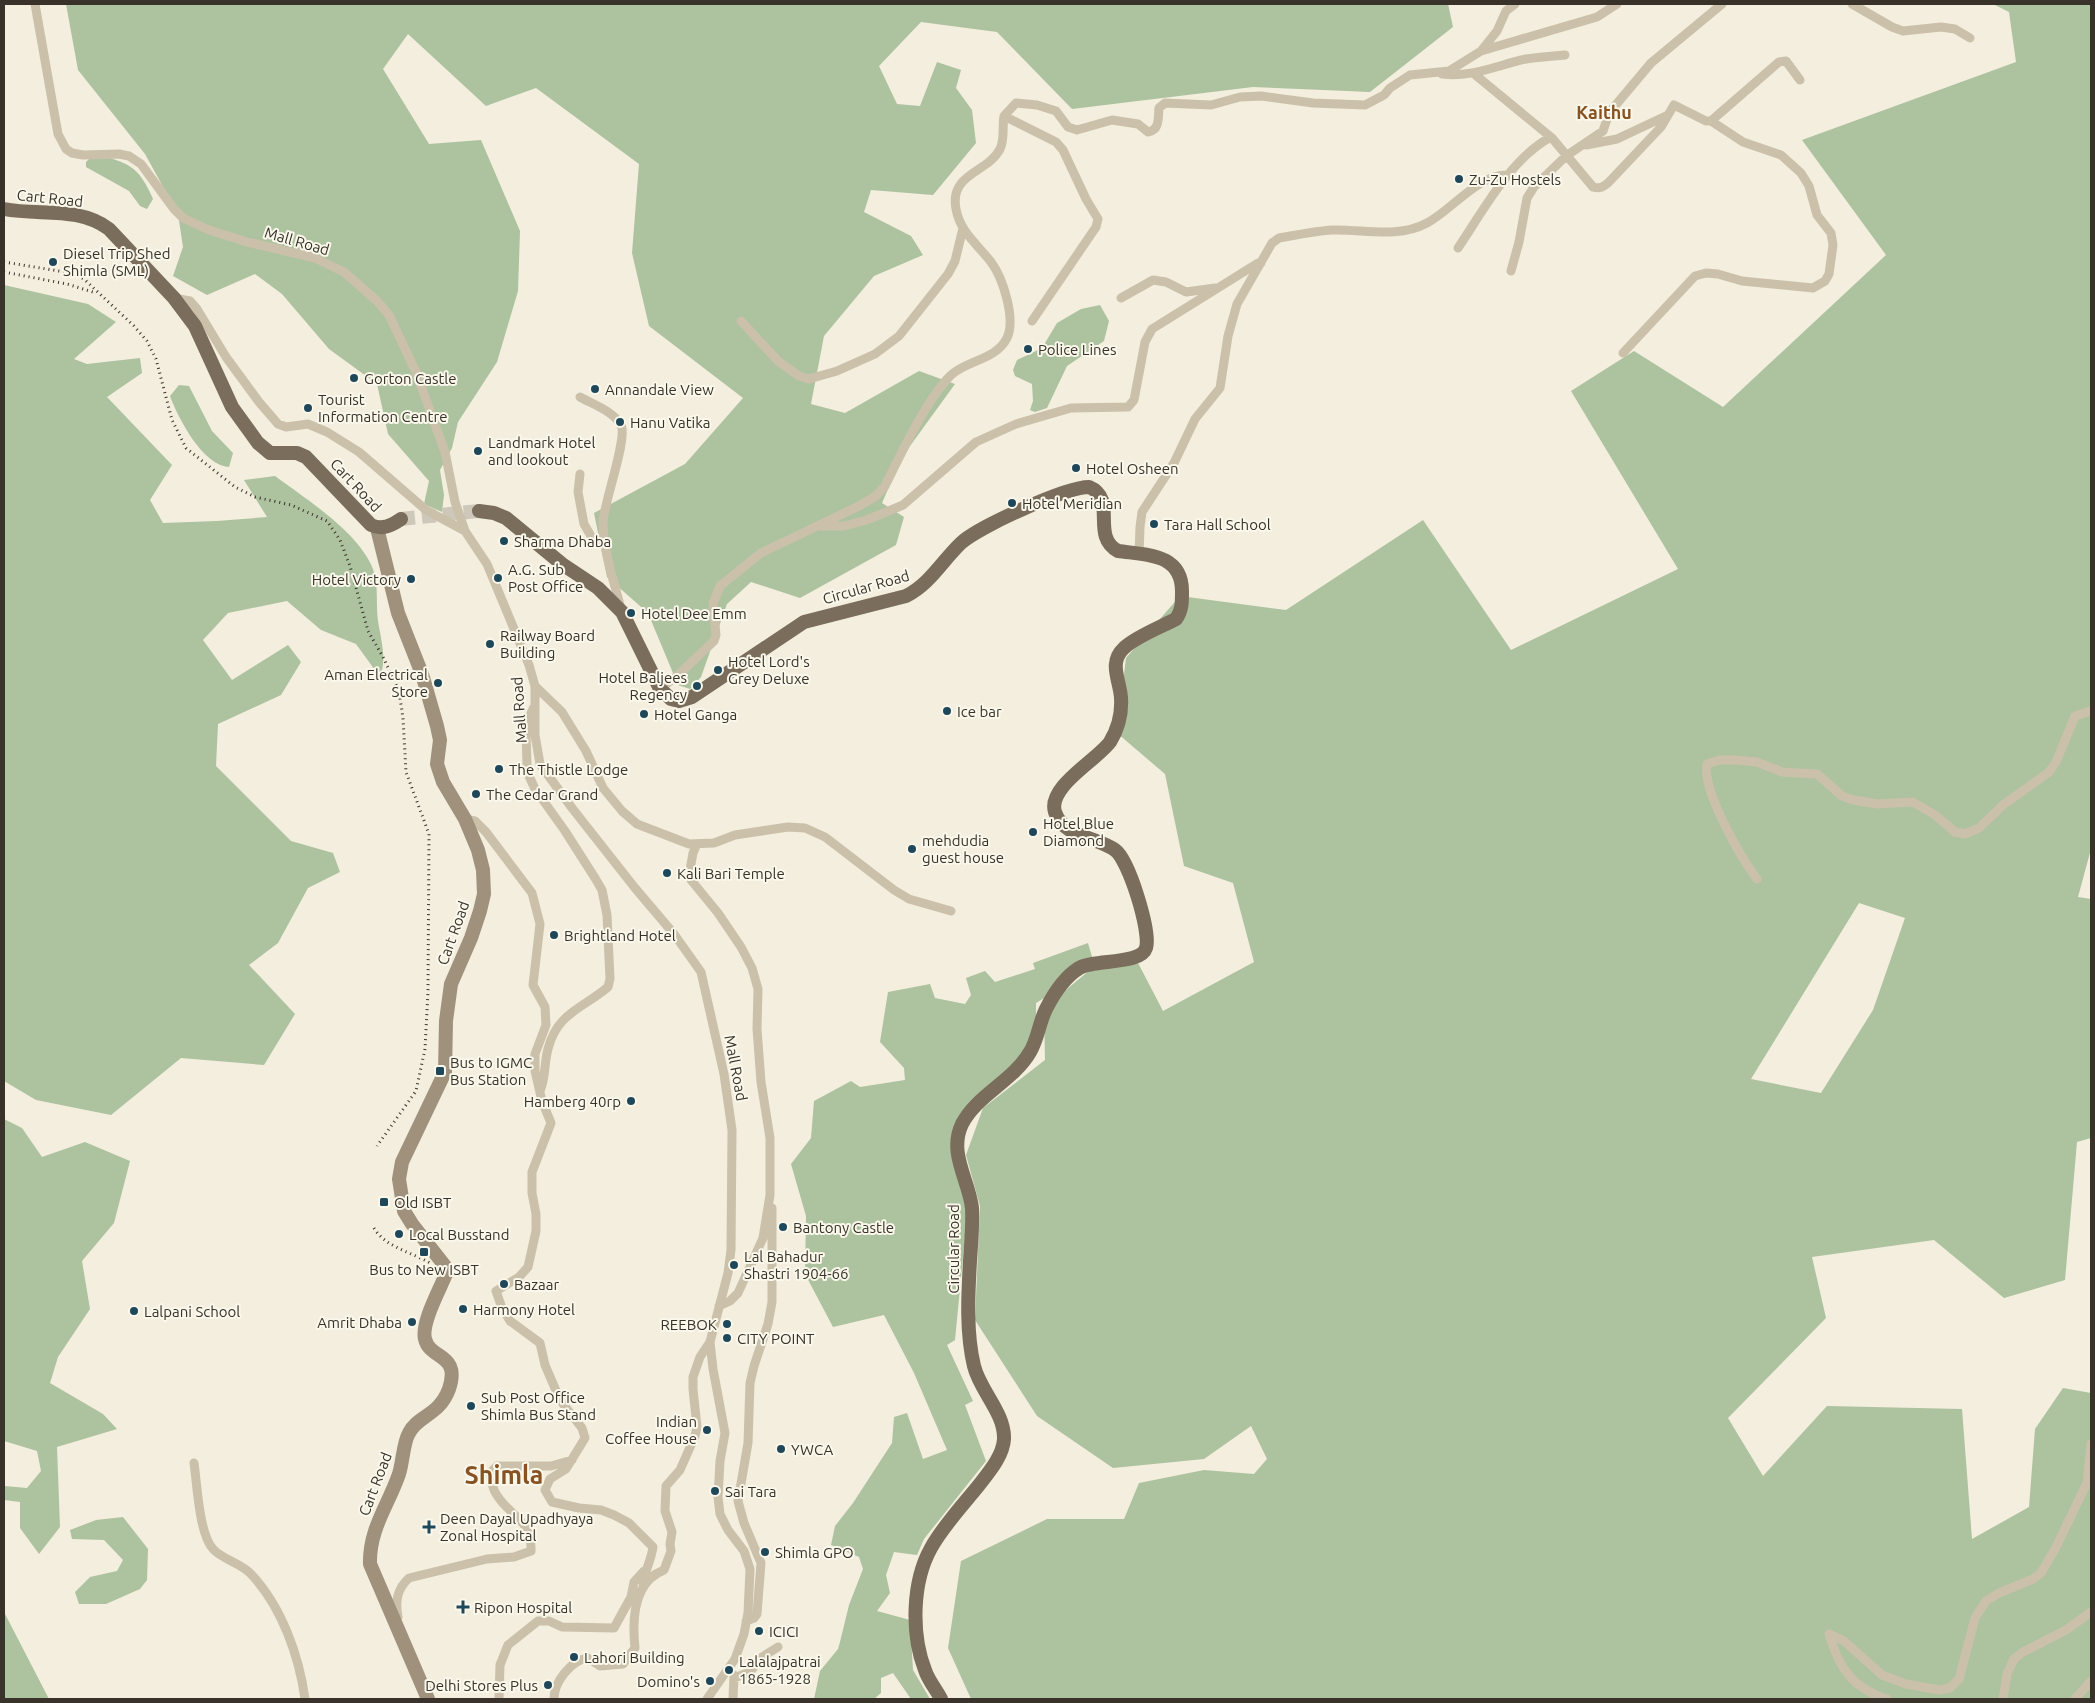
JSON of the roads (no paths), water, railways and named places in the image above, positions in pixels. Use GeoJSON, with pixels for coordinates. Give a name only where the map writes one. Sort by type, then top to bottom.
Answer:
{"type":"FeatureCollection","features":[{"type":"Feature","properties":{"kind":"main road","name":"Cart Road"},"geometry":{"type":"LineString","coordinates":[[4,209],[74,214],[100,223],[109,229],[174,298],[197,330],[232,407],[258,443],[270,453],[298,453],[306,457],[368,524],[377,528],[398,613],[422,674],[436,719],[440,740],[437,764],[443,782],[465,819],[478,850],[483,870],[484,894],[471,938],[452,984],[446,1021],[445,1072],[402,1162],[399,1179],[404,1211],[445,1266],[446,1274],[426,1324],[425,1338],[429,1347],[446,1359],[450,1367],[451,1377],[449,1389],[434,1413],[415,1425],[408,1435],[398,1477],[371,1540],[370,1564],[428,1699]]}},
{"type":"Feature","properties":{"kind":"main road","name":"Circular Road"},"geometry":{"type":"LineString","coordinates":[[660,689],[670,699],[679,701],[686,699],[804,622],[906,596],[926,584],[960,543],[972,534],[994,522],[1075,489],[1089,487],[1097,492],[1103,503],[1104,534],[1108,544],[1118,551],[1160,557],[1168,562],[1177,573],[1182,588],[1181,611],[1176,619],[1122,649],[1115,665],[1115,674],[1121,693],[1122,710],[1116,730],[1106,746],[1059,790],[1054,808],[1056,815],[1062,823],[1072,831],[1114,849],[1123,859],[1148,932],[1146,948],[1138,958],[1099,962],[1078,969],[1062,984],[1046,1009],[1036,1040],[1020,1067],[976,1106],[964,1120],[959,1130],[958,1162],[972,1206],[969,1306],[975,1369],[1002,1423],[1004,1445],[994,1466],[932,1546],[922,1567],[915,1602],[917,1638],[925,1671],[941,1699]]}},
{"type":"Feature","properties":{"kind":"main road"},"geometry":{"type":"LineString","coordinates":[[479,510],[506,518],[562,564],[598,588],[622,612],[660,689]]}},
{"type":"Feature","properties":{"kind":"main road"},"geometry":{"type":"LineString","coordinates":[[377,528],[389,526],[401,519]]}},
{"type":"Feature","properties":{"kind":"street","name":"Mall Road"},"geometry":{"type":"LineString","coordinates":[[35,4],[58,134],[66,149],[72,153],[83,155],[119,154],[129,156],[141,164],[174,210],[183,218],[209,230],[329,264],[357,281],[377,300],[389,315],[416,372],[445,452],[455,502],[465,531],[487,564],[500,591],[529,665],[534,686],[535,735],[540,764],[577,815],[679,940],[698,966],[703,977],[724,1074],[732,1130],[732,1228],[728,1273],[710,1342],[713,1370],[725,1433],[720,1461],[718,1497],[720,1514],[728,1530],[749,1561],[749,1592],[746,1621],[735,1659],[707,1699]]}},
{"type":"Feature","properties":{"kind":"street"},"geometry":{"type":"LineString","coordinates":[[1481,51],[1497,31],[1506,11],[1515,4]]}},
{"type":"Feature","properties":{"kind":"street"},"geometry":{"type":"LineString","coordinates":[[660,689],[714,641],[716,635],[713,604],[720,586],[761,553],[860,506],[876,496],[885,486],[922,417],[945,382],[953,374],[994,352],[1007,337],[1010,312],[999,275],[992,263],[963,228],[956,211],[954,195],[960,184],[1000,150],[1004,116],[1011,106],[1018,102],[1056,111],[1068,127],[1077,130],[1112,120],[1138,124],[1150,132],[1157,126],[1159,108],[1165,103],[1211,105],[1240,97],[1261,96],[1313,103],[1365,105],[1384,95],[1390,88],[1410,75],[1449,71],[1481,51],[1597,17],[1617,4]]}},
{"type":"Feature","properties":{"kind":"street"},"geometry":{"type":"LineString","coordinates":[[1510,271],[1519,242],[1527,198],[1539,181],[1566,156],[1603,131],[1609,113],[1651,63],[1722,4]]}},
{"type":"Feature","properties":{"kind":"street"},"geometry":{"type":"LineString","coordinates":[[1852,4],[1892,27],[1903,31],[1941,27],[1955,29],[1970,38]]}},
{"type":"Feature","properties":{"kind":"street"},"geometry":{"type":"LineString","coordinates":[[1434,73],[1453,76],[1473,73],[1526,59],[1565,55]]}},
{"type":"Feature","properties":{"kind":"street"},"geometry":{"type":"LineString","coordinates":[[1711,121],[1779,62],[1786,61],[1800,80]]}},
{"type":"Feature","properties":{"kind":"street"},"geometry":{"type":"LineString","coordinates":[[1473,73],[1551,137],[1593,187],[1602,187],[1661,127],[1676,105],[1696,116],[1711,121],[1742,142],[1781,155],[1801,172],[1809,186],[1817,215],[1831,233],[1833,245],[1829,274],[1826,281],[1813,288],[1742,281],[1718,274],[1706,273],[1695,276],[1623,353]]}},
{"type":"Feature","properties":{"kind":"street"},"geometry":{"type":"LineString","coordinates":[[1581,146],[1617,139],[1668,115]]}},
{"type":"Feature","properties":{"kind":"street"},"geometry":{"type":"LineString","coordinates":[[1004,116],[1056,142],[1063,150],[1086,199],[1098,219],[1096,227],[1032,321]]}},
{"type":"Feature","properties":{"kind":"street"},"geometry":{"type":"LineString","coordinates":[[1458,248],[1508,175],[1524,156],[1538,144],[1551,137]]}},
{"type":"Feature","properties":{"kind":"street"},"geometry":{"type":"LineString","coordinates":[[1139,554],[1142,512],[1174,463],[1195,419],[1220,388],[1232,317],[1237,304],[1272,243],[1279,238],[1332,230],[1382,233],[1410,229],[1427,223],[1484,181],[1501,175],[1508,175]]}},
{"type":"Feature","properties":{"kind":"street"},"geometry":{"type":"LineString","coordinates":[[741,321],[778,361],[799,376],[809,379],[837,371],[875,354],[899,336],[948,274],[957,255],[963,228]]}},
{"type":"Feature","properties":{"kind":"street"},"geometry":{"type":"LineString","coordinates":[[815,526],[844,526],[867,520],[904,505],[976,442],[1016,424],[1071,408],[1128,407],[1134,400],[1145,342],[1152,329],[1261,263]]}},
{"type":"Feature","properties":{"kind":"street"},"geometry":{"type":"LineString","coordinates":[[1121,298],[1153,280],[1166,282],[1186,292],[1220,287]]}},
{"type":"Feature","properties":{"kind":"street"},"geometry":{"type":"LineString","coordinates":[[174,298],[190,301],[197,308],[226,357],[259,402],[278,424],[286,427],[308,424],[327,432],[359,452],[426,510],[465,531]]}},
{"type":"Feature","properties":{"kind":"street"},"geometry":{"type":"LineString","coordinates":[[580,397],[609,413],[621,425],[623,433],[617,457],[615,476],[607,497],[603,522],[605,540],[622,612]]}},
{"type":"Feature","properties":{"kind":"street"},"geometry":{"type":"LineString","coordinates":[[580,474],[578,492],[584,524],[595,543],[601,544],[605,540]]}},
{"type":"Feature","properties":{"kind":"street"},"geometry":{"type":"LineString","coordinates":[[534,686],[562,712],[586,751],[603,788],[622,811],[637,824],[648,830],[689,844],[698,844],[714,843],[735,835],[796,826],[805,828],[826,837],[909,899],[951,911]]}},
{"type":"Feature","properties":{"kind":"street"},"geometry":{"type":"LineString","coordinates":[[535,705],[531,711],[526,732],[526,764],[529,776],[534,789],[596,878],[602,890],[606,915],[610,979],[608,987],[574,1010],[555,1029],[547,1053],[544,1082],[540,1091]]}},
{"type":"Feature","properties":{"kind":"street"},"geometry":{"type":"LineString","coordinates":[[1756,879],[1746,865],[1711,794],[1705,774],[1707,764],[1720,760],[1736,760],[1757,762],[1782,772],[1816,774],[1842,796],[1853,800],[1878,804],[1913,802],[1935,815],[1955,832],[1965,834],[1979,828],[2003,806],[2049,772],[2056,762],[2075,716],[2091,711]]}},
{"type":"Feature","properties":{"kind":"street"},"geometry":{"type":"LineString","coordinates":[[465,819],[475,822],[486,832],[532,893],[540,924],[533,985],[545,1007],[546,1025],[535,1054],[540,1091],[551,1122],[532,1172],[536,1231],[528,1267],[519,1278],[496,1291],[502,1308],[510,1321],[540,1343],[545,1365],[560,1400],[582,1428],[585,1438],[573,1460],[566,1469],[550,1479],[545,1490],[552,1502],[579,1508],[601,1510],[629,1523],[653,1547],[652,1556],[643,1578],[643,1588]]}},
{"type":"Feature","properties":{"kind":"street"},"geometry":{"type":"LineString","coordinates":[[698,844],[693,853],[690,880],[718,913],[741,947],[752,968],[758,989],[757,1029],[761,1082],[770,1138],[770,1195],[773,1218],[772,1302],[768,1324],[750,1384],[748,1443],[738,1490],[739,1509],[761,1564],[756,1614],[754,1618],[746,1621]]}},
{"type":"Feature","properties":{"kind":"street"},"geometry":{"type":"LineString","coordinates":[[719,1306],[730,1301],[738,1293],[750,1269],[763,1238],[770,1195]]}},
{"type":"Feature","properties":{"kind":"street"},"geometry":{"type":"LineString","coordinates":[[554,1699],[554,1692],[563,1676],[577,1661],[588,1658],[600,1666],[623,1664],[635,1648],[633,1622],[638,1596],[657,1573],[664,1570],[671,1551],[672,1532],[665,1511],[666,1486],[680,1470],[695,1436],[697,1426],[692,1389],[693,1377],[700,1358],[710,1342]]}},
{"type":"Feature","properties":{"kind":"street"},"geometry":{"type":"LineString","coordinates":[[1887,1699],[1871,1694],[1854,1681],[1840,1663],[1829,1634],[1844,1641],[1882,1675],[1906,1684],[1940,1690],[1950,1688],[1959,1679],[1975,1618],[1986,1601],[1999,1593],[2033,1579],[2040,1573],[2055,1550],[2087,1484],[2091,1444]]}},
{"type":"Feature","properties":{"kind":"street"},"geometry":{"type":"LineString","coordinates":[[398,1632],[397,1595],[402,1584],[409,1578],[487,1559],[514,1557],[531,1551],[531,1537],[526,1525],[511,1512],[495,1492],[490,1473],[497,1466],[551,1466],[573,1460]]}},
{"type":"Feature","properties":{"kind":"street"},"geometry":{"type":"LineString","coordinates":[[194,1463],[201,1520],[212,1548],[250,1573],[276,1608],[301,1671],[305,1699]]}},
{"type":"Feature","properties":{"kind":"street"},"geometry":{"type":"LineString","coordinates":[[499,1699],[500,1665],[508,1645],[538,1621],[549,1621],[562,1627],[614,1628],[631,1597],[634,1582],[646,1569]]}},
{"type":"Feature","properties":{"kind":"street"},"geometry":{"type":"LineString","coordinates":[[2003,1699],[2007,1674],[2014,1659],[2023,1652],[2066,1630],[2091,1612]]}},
{"type":"Feature","properties":{"kind":"street"},"geometry":{"type":"LineString","coordinates":[[734,1678],[750,1672],[762,1657],[778,1647]]}},
{"type":"Feature","properties":{"kind":"street"},"geometry":{"type":"LineString","coordinates":[[733,1699],[735,1659]]}},
{"type":"Feature","properties":{"kind":"street"},"geometry":{"type":"LineString","coordinates":[[2074,1699],[2091,1682]]}},
{"type":"Feature","properties":{"kind":"tunnel"},"geometry":{"type":"LineString","coordinates":[[401,519],[479,511]]}},
{"type":"Feature","properties":{"kind":"railway"},"geometry":{"type":"LineString","coordinates":[[4,262],[71,273],[84,279],[134,326],[147,341],[156,359],[172,420],[186,448],[235,487],[255,497],[291,505],[327,521],[340,540],[350,566],[368,631],[399,691],[403,718],[406,772],[429,834],[428,992],[425,1049],[416,1091],[377,1146]]}},
{"type":"Feature","properties":{"kind":"railway"},"geometry":{"type":"LineString","coordinates":[[4,272],[67,284],[96,293]]}},
{"type":"Feature","properties":{"kind":"railway"},"geometry":{"type":"LineString","coordinates":[[374,1228],[379,1235],[392,1245],[430,1263]]}},
{"type":"Feature","properties":{"kind":"place","name":"Zu-Zu Hostels"},"geometry":{"type":"Point","coordinates":[1459,179]}},
{"type":"Feature","properties":{"kind":"place","name":"Diesel Trip Shed Shimla (SML)"},"geometry":{"type":"Point","coordinates":[53,262]}},
{"type":"Feature","properties":{"kind":"place","name":"Police Lines"},"geometry":{"type":"Point","coordinates":[1028,349]}},
{"type":"Feature","properties":{"kind":"place","name":"Gorton Castle"},"geometry":{"type":"Point","coordinates":[354,378]}},
{"type":"Feature","properties":{"kind":"place","name":"Annandale View"},"geometry":{"type":"Point","coordinates":[595,389]}},
{"type":"Feature","properties":{"kind":"place","name":"Tourist Information Centre"},"geometry":{"type":"Point","coordinates":[308,408]}},
{"type":"Feature","properties":{"kind":"place","name":"Hanu Vatika"},"geometry":{"type":"Point","coordinates":[620,422]}},
{"type":"Feature","properties":{"kind":"place","name":"Landmark Hotel and lookout"},"geometry":{"type":"Point","coordinates":[478,451]}},
{"type":"Feature","properties":{"kind":"place","name":"Hotel Osheen"},"geometry":{"type":"Point","coordinates":[1076,468]}},
{"type":"Feature","properties":{"kind":"place","name":"Hotel Meridian"},"geometry":{"type":"Point","coordinates":[1012,503]}},
{"type":"Feature","properties":{"kind":"place","name":"Tara Hall School"},"geometry":{"type":"Point","coordinates":[1154,524]}},
{"type":"Feature","properties":{"kind":"place","name":"Sharma Dhaba"},"geometry":{"type":"Point","coordinates":[504,541]}},
{"type":"Feature","properties":{"kind":"place","name":"A.G. Sub Post Office"},"geometry":{"type":"Point","coordinates":[498,578]}},
{"type":"Feature","properties":{"kind":"place","name":"Hotel Victory"},"geometry":{"type":"Point","coordinates":[411,579]}},
{"type":"Feature","properties":{"kind":"place","name":"Hotel Dee Emm"},"geometry":{"type":"Point","coordinates":[631,613]}},
{"type":"Feature","properties":{"kind":"place","name":"Railway Board Building"},"geometry":{"type":"Point","coordinates":[490,644]}},
{"type":"Feature","properties":{"kind":"place","name":"Hotel Lord's Grey Deluxe"},"geometry":{"type":"Point","coordinates":[718,670]}},
{"type":"Feature","properties":{"kind":"place","name":"Aman Electrical Store"},"geometry":{"type":"Point","coordinates":[438,683]}},
{"type":"Feature","properties":{"kind":"place","name":"Hotel Baljees Regency"},"geometry":{"type":"Point","coordinates":[697,686]}},
{"type":"Feature","properties":{"kind":"place","name":"Ice bar"},"geometry":{"type":"Point","coordinates":[947,711]}},
{"type":"Feature","properties":{"kind":"place","name":"Hotel Ganga"},"geometry":{"type":"Point","coordinates":[644,714]}},
{"type":"Feature","properties":{"kind":"place","name":"The Thistle Lodge"},"geometry":{"type":"Point","coordinates":[499,769]}},
{"type":"Feature","properties":{"kind":"place","name":"The Cedar Grand"},"geometry":{"type":"Point","coordinates":[476,794]}},
{"type":"Feature","properties":{"kind":"place","name":"Hotel Blue Diamond"},"geometry":{"type":"Point","coordinates":[1033,832]}},
{"type":"Feature","properties":{"kind":"place","name":"mehdudia guest house"},"geometry":{"type":"Point","coordinates":[912,849]}},
{"type":"Feature","properties":{"kind":"place","name":"Kali Bari Temple"},"geometry":{"type":"Point","coordinates":[667,873]}},
{"type":"Feature","properties":{"kind":"place","name":"Brightland Hotel"},"geometry":{"type":"Point","coordinates":[554,935]}},
{"type":"Feature","properties":{"kind":"place","name":"Bus to IGMC Bus Station"},"geometry":{"type":"Point","coordinates":[440,1071]}},
{"type":"Feature","properties":{"kind":"place","name":"Hamberg 40rp"},"geometry":{"type":"Point","coordinates":[631,1101]}},
{"type":"Feature","properties":{"kind":"place","name":"Old ISBT"},"geometry":{"type":"Point","coordinates":[384,1202]}},
{"type":"Feature","properties":{"kind":"place","name":"Bantony Castle"},"geometry":{"type":"Point","coordinates":[783,1227]}},
{"type":"Feature","properties":{"kind":"place","name":"Local Busstand"},"geometry":{"type":"Point","coordinates":[399,1234]}},
{"type":"Feature","properties":{"kind":"place","name":"Bus to New ISBT"},"geometry":{"type":"Point","coordinates":[424,1252]}},
{"type":"Feature","properties":{"kind":"place","name":"Lal Bahadur Shastri 1904-66"},"geometry":{"type":"Point","coordinates":[734,1265]}},
{"type":"Feature","properties":{"kind":"place","name":"Bazaar"},"geometry":{"type":"Point","coordinates":[504,1284]}},
{"type":"Feature","properties":{"kind":"place","name":"Harmony Hotel"},"geometry":{"type":"Point","coordinates":[463,1309]}},
{"type":"Feature","properties":{"kind":"place","name":"Lalpani School"},"geometry":{"type":"Point","coordinates":[134,1311]}},
{"type":"Feature","properties":{"kind":"place","name":"Amrit Dhaba"},"geometry":{"type":"Point","coordinates":[412,1322]}},
{"type":"Feature","properties":{"kind":"place","name":"REEBOK"},"geometry":{"type":"Point","coordinates":[727,1324]}},
{"type":"Feature","properties":{"kind":"place","name":"CITY POINT"},"geometry":{"type":"Point","coordinates":[727,1338]}},
{"type":"Feature","properties":{"kind":"place","name":"Sub Post Office Shimla Bus Stand"},"geometry":{"type":"Point","coordinates":[471,1406]}},
{"type":"Feature","properties":{"kind":"place","name":"Indian Coffee House"},"geometry":{"type":"Point","coordinates":[707,1430]}},
{"type":"Feature","properties":{"kind":"place","name":"YWCA"},"geometry":{"type":"Point","coordinates":[781,1449]}},
{"type":"Feature","properties":{"kind":"place","name":"Sai Tara"},"geometry":{"type":"Point","coordinates":[715,1491]}},
{"type":"Feature","properties":{"kind":"place","name":"Deen Dayal Upadhyaya Zonal Hospital"},"geometry":{"type":"Point","coordinates":[429,1527]}},
{"type":"Feature","properties":{"kind":"place","name":"Shimla GPO"},"geometry":{"type":"Point","coordinates":[765,1552]}},
{"type":"Feature","properties":{"kind":"place","name":"Ripon Hospital"},"geometry":{"type":"Point","coordinates":[463,1607]}},
{"type":"Feature","properties":{"kind":"place","name":"ICICI"},"geometry":{"type":"Point","coordinates":[759,1631]}},
{"type":"Feature","properties":{"kind":"place","name":"Lahori Building"},"geometry":{"type":"Point","coordinates":[574,1657]}},
{"type":"Feature","properties":{"kind":"place","name":"Lalalajpatrai 1865-1928"},"geometry":{"type":"Point","coordinates":[729,1670]}},
{"type":"Feature","properties":{"kind":"place","name":"Domino's"},"geometry":{"type":"Point","coordinates":[710,1681]}},
{"type":"Feature","properties":{"kind":"place","name":"Delhi Stores Plus"},"geometry":{"type":"Point","coordinates":[548,1685]}},
{"type":"Feature","properties":{"kind":"district","name":"Kaithu"},"geometry":{"type":"Point","coordinates":[1604,112]}},
{"type":"Feature","properties":{"kind":"district","name":"Shimla"},"geometry":{"type":"Point","coordinates":[504,1475]}}]}
